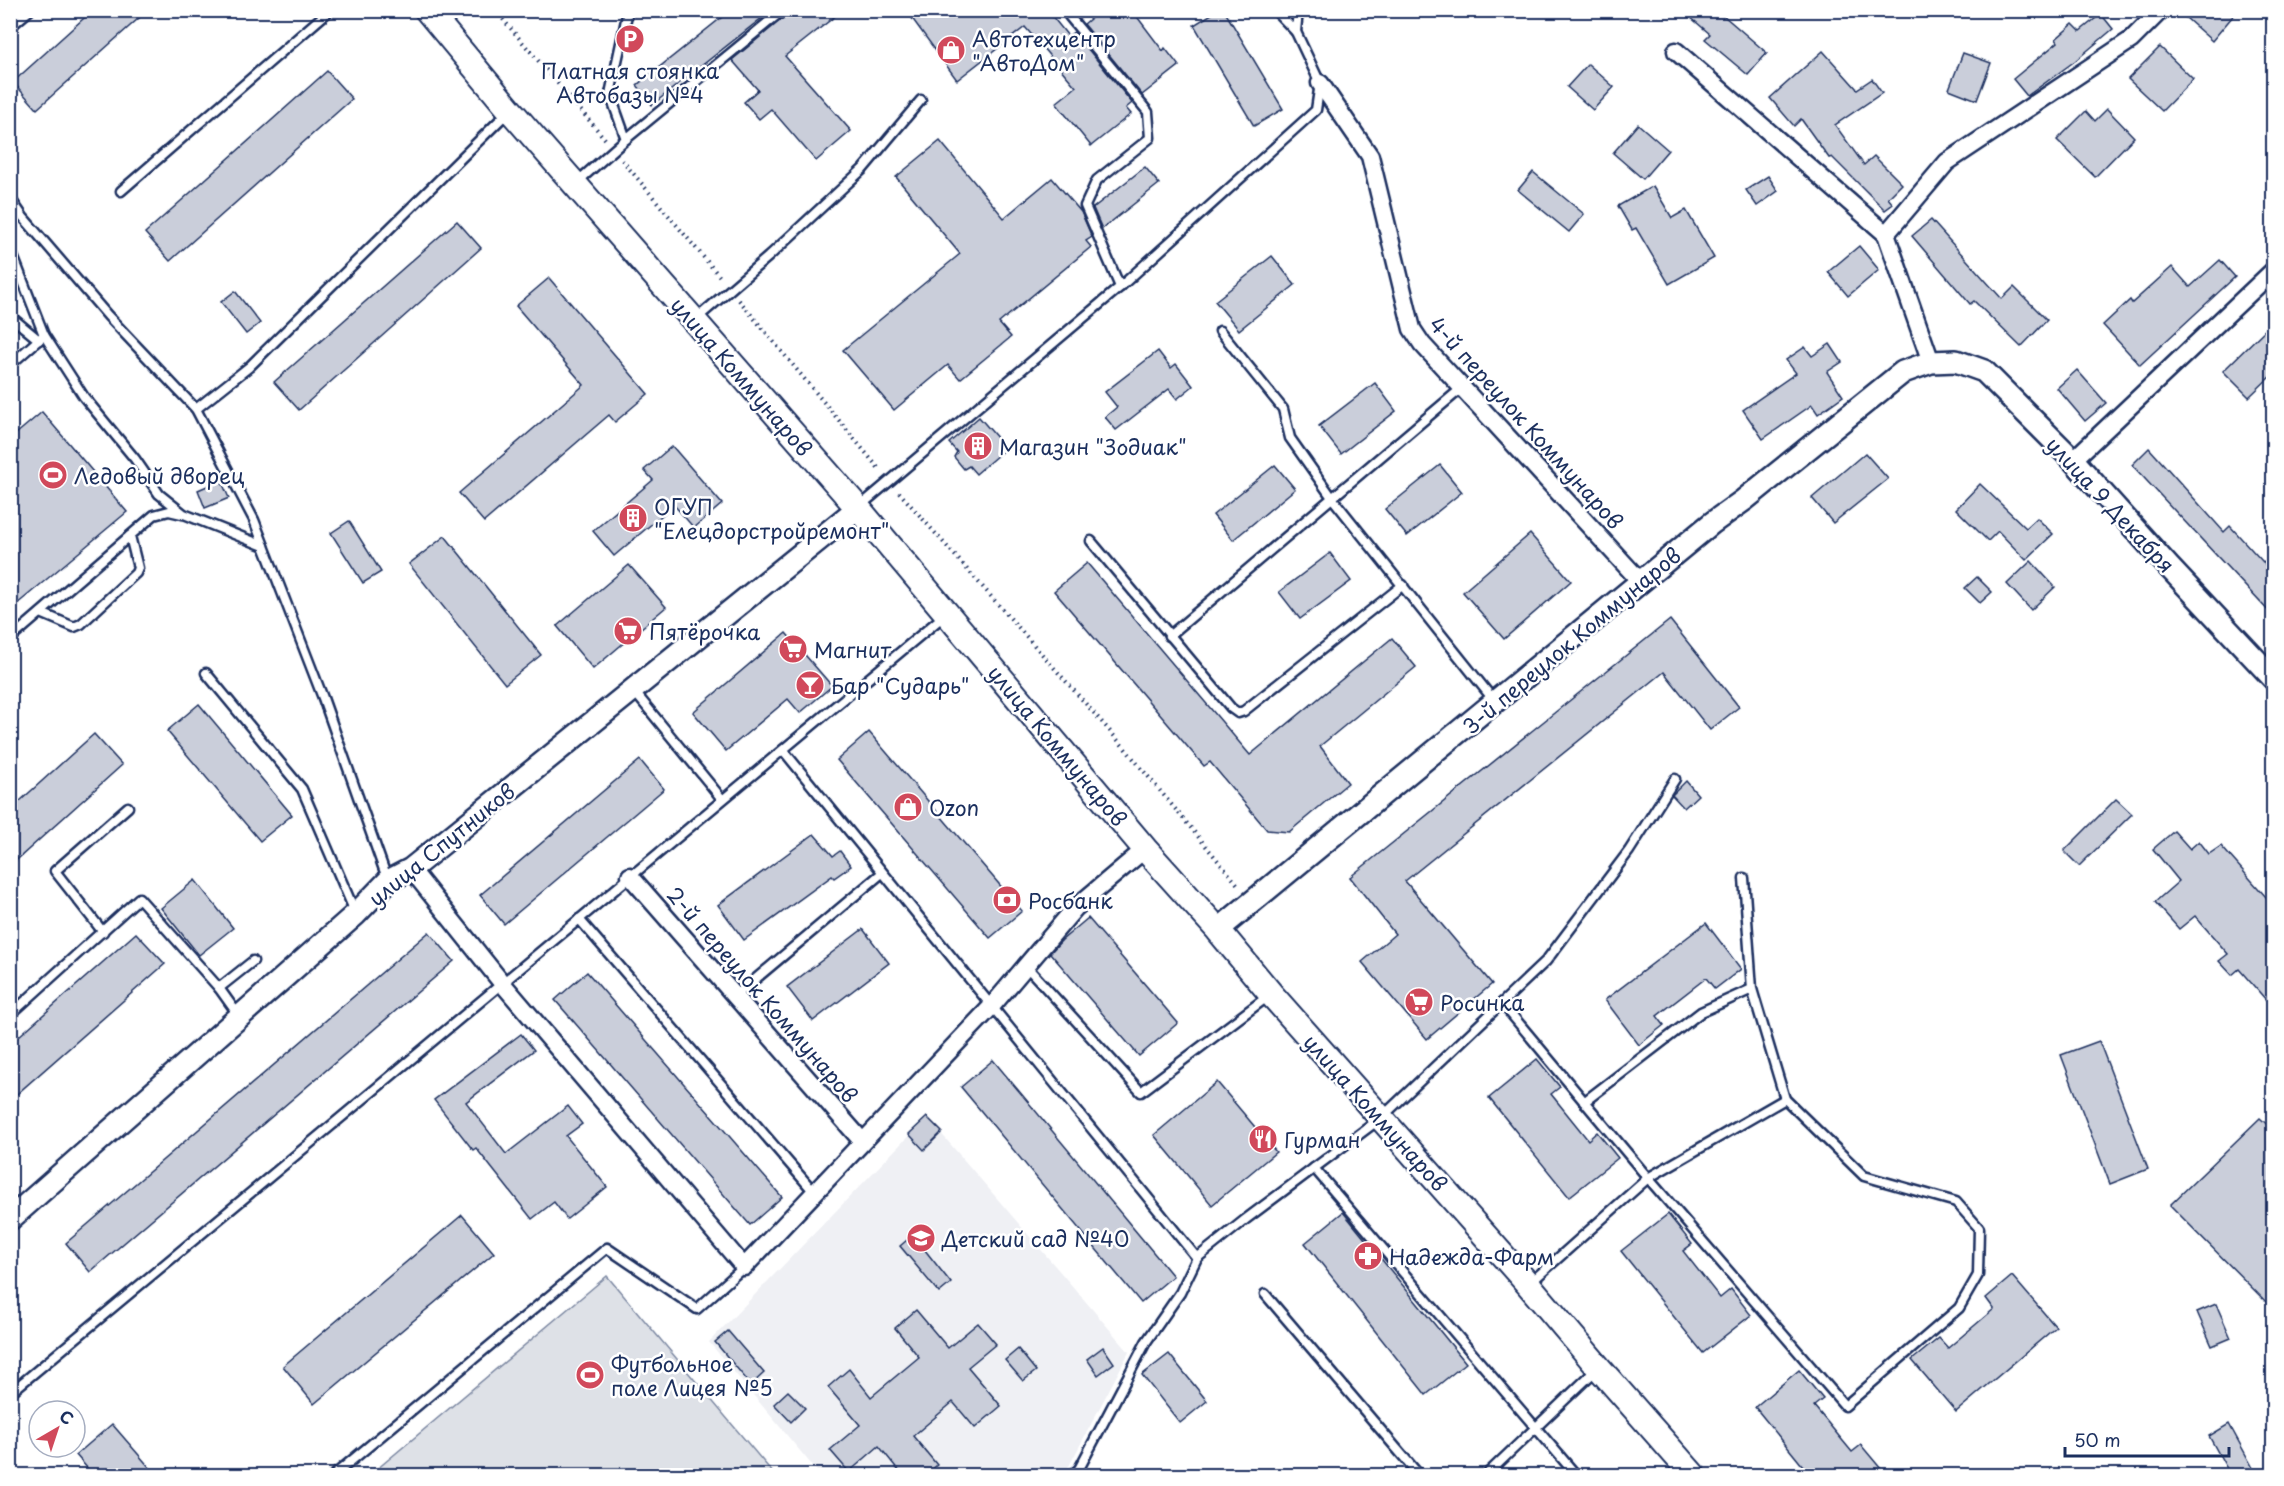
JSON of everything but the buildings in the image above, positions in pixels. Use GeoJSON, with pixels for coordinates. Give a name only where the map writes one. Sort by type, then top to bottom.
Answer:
{"type":"FeatureCollection","features":[{"type":"Feature","properties":{"kind":"main road","name":"улица Коммунаров"},"geometry":{"type":"LineString","coordinates":[[426,10],[574,184],[858,508],[1145,849],[1694,1476]]}},
{"type":"Feature","properties":{"kind":"street"},"geometry":{"type":"LineString","coordinates":[[1886,234],[1947,162],[2131,40],[2161,10]]}},
{"type":"Feature","properties":{"kind":"street"},"geometry":{"type":"LineString","coordinates":[[1676,51],[1886,234],[1931,362]]}},
{"type":"Feature","properties":{"kind":"street","name":"4-й переулок Коммунаров"},"geometry":{"type":"LineString","coordinates":[[1320,83],[1370,156],[1412,329],[1422,344],[1641,582]]}},
{"type":"Feature","properties":{"kind":"street"},"geometry":{"type":"LineString","coordinates":[[2073,459],[2274,270]]}},
{"type":"Feature","properties":{"kind":"street","name":"улица 9 Декабря"},"geometry":{"type":"LineString","coordinates":[[1931,362],[1956,361],[1984,371],[2073,459],[2274,680]]}},
{"type":"Feature","properties":{"kind":"street","name":"3-й переулок Коммунаров"},"geometry":{"type":"LineString","coordinates":[[1218,930],[1712,523],[1744,500],[1903,372],[1931,362]]}},
{"type":"Feature","properties":{"kind":"street","name":"улица Спутников"},"geometry":{"type":"LineString","coordinates":[[10,1219],[356,914],[388,881],[411,869],[632,688],[858,508]]}},
{"type":"Feature","properties":{"kind":"street"},"geometry":{"type":"LineString","coordinates":[[411,869],[502,983],[744,1267],[991,1007],[1074,908],[1145,849]]}},
{"type":"Feature","properties":{"kind":"street","name":"2-й переулок Коммунаров"},"geometry":{"type":"LineString","coordinates":[[630,876],[862,1141]]}},
{"type":"Feature","properties":{"kind":"lane"},"geometry":{"type":"LineString","coordinates":[[10,27],[30,10]]}},
{"type":"Feature","properties":{"kind":"lane"},"geometry":{"type":"LineString","coordinates":[[121,191],[330,10]]}},
{"type":"Feature","properties":{"kind":"lane"},"geometry":{"type":"LineString","coordinates":[[574,184],[783,10]]}},
{"type":"Feature","properties":{"kind":"lane"},"geometry":{"type":"LineString","coordinates":[[858,508],[1120,287],[1316,110],[1320,83],[1296,32],[1275,10]]}},
{"type":"Feature","properties":{"kind":"lane"},"geometry":{"type":"LineString","coordinates":[[1296,32],[1298,10]]}},
{"type":"Feature","properties":{"kind":"lane"},"geometry":{"type":"LineString","coordinates":[[626,139],[610,94],[627,15]]}},
{"type":"Feature","properties":{"kind":"lane"},"geometry":{"type":"LineString","coordinates":[[1069,15],[1148,112],[1150,138],[1097,180],[1085,206],[1120,287]]}},
{"type":"Feature","properties":{"kind":"lane"},"geometry":{"type":"LineString","coordinates":[[694,321],[863,169],[921,100]]}},
{"type":"Feature","properties":{"kind":"lane"},"geometry":{"type":"LineString","coordinates":[[196,409],[249,367],[510,110]]}},
{"type":"Feature","properties":{"kind":"lane"},"geometry":{"type":"LineString","coordinates":[[10,198],[23,217],[108,316],[196,409],[254,520],[323,698],[388,881]]}},
{"type":"Feature","properties":{"kind":"lane"},"geometry":{"type":"LineString","coordinates":[[10,248],[42,338],[84,397],[135,459],[159,494],[184,514]]}},
{"type":"Feature","properties":{"kind":"lane"},"geometry":{"type":"LineString","coordinates":[[10,316],[42,338]]}},
{"type":"Feature","properties":{"kind":"lane"},"geometry":{"type":"LineString","coordinates":[[1220,331],[1283,409],[1290,438],[1333,500],[1496,703]]}},
{"type":"Feature","properties":{"kind":"lane"},"geometry":{"type":"LineString","coordinates":[[10,365],[42,338]]}},
{"type":"Feature","properties":{"kind":"lane"},"geometry":{"type":"LineString","coordinates":[[1169,636],[1333,500],[1463,387]]}},
{"type":"Feature","properties":{"kind":"lane"},"geometry":{"type":"LineString","coordinates":[[10,639],[154,515],[168,511],[184,514],[264,546]]}},
{"type":"Feature","properties":{"kind":"lane"},"geometry":{"type":"LineString","coordinates":[[41,613],[74,627],[81,624],[136,573],[138,568],[130,536]]}},
{"type":"Feature","properties":{"kind":"lane"},"geometry":{"type":"LineString","coordinates":[[1091,541],[1169,636],[1231,708],[1238,713],[1244,711],[1403,585]]}},
{"type":"Feature","properties":{"kind":"lane"},"geometry":{"type":"LineString","coordinates":[[10,1393],[946,614]]}},
{"type":"Feature","properties":{"kind":"lane"},"geometry":{"type":"LineString","coordinates":[[206,673],[302,789],[356,914]]}},
{"type":"Feature","properties":{"kind":"lane"},"geometry":{"type":"LineString","coordinates":[[632,688],[722,799]]}},
{"type":"Feature","properties":{"kind":"lane"},"geometry":{"type":"LineString","coordinates":[[783,750],[1197,1258]]}},
{"type":"Feature","properties":{"kind":"lane"},"geometry":{"type":"LineString","coordinates":[[1071,1476],[1079,1468],[1146,1342],[1180,1293],[1197,1258],[1381,1118],[1546,961],[1629,851],[1675,779]]}},
{"type":"Feature","properties":{"kind":"lane"},"geometry":{"type":"LineString","coordinates":[[102,932],[55,871],[128,807]]}},
{"type":"Feature","properties":{"kind":"lane"},"geometry":{"type":"LineString","coordinates":[[735,997],[882,873]]}},
{"type":"Feature","properties":{"kind":"lane"},"geometry":{"type":"LineString","coordinates":[[1502,1003],[1648,1178],[1845,1406],[1959,1308],[1978,1275],[1979,1228],[1956,1202],[1864,1176],[1785,1099],[1752,989],[1744,878]]}},
{"type":"Feature","properties":{"kind":"lane"},"geometry":{"type":"LineString","coordinates":[[10,1015],[139,898],[219,988],[240,1017]]}},
{"type":"Feature","properties":{"kind":"lane"},"geometry":{"type":"LineString","coordinates":[[579,919],[814,1192]]}},
{"type":"Feature","properties":{"kind":"lane"},"geometry":{"type":"LineString","coordinates":[[219,988],[253,961]]}},
{"type":"Feature","properties":{"kind":"lane"},"geometry":{"type":"LineString","coordinates":[[1026,966],[1141,1092],[1271,994]]}},
{"type":"Feature","properties":{"kind":"lane"},"geometry":{"type":"LineString","coordinates":[[1584,1102],[1701,1012],[1752,989]]}},
{"type":"Feature","properties":{"kind":"lane"},"geometry":{"type":"LineString","coordinates":[[1528,1284],[1648,1178],[1785,1099]]}},
{"type":"Feature","properties":{"kind":"lane"},"geometry":{"type":"LineString","coordinates":[[1314,1168],[1577,1476]]}},
{"type":"Feature","properties":{"kind":"lane"},"geometry":{"type":"LineString","coordinates":[[333,1476],[607,1248],[697,1309],[744,1267]]}},
{"type":"Feature","properties":{"kind":"lane"},"geometry":{"type":"LineString","coordinates":[[1265,1294],[1420,1476]]}},
{"type":"Feature","properties":{"kind":"lane"},"geometry":{"type":"LineString","coordinates":[[1485,1476],[1599,1368]]}},
{"type":"Feature","properties":{"kind":"path"},"geometry":{"type":"LineString","coordinates":[[495,10],[890,481],[1123,746],[1252,902]]}},
{"type":"Feature","properties":{"kind":"shaded area","name":"Детский сад №40"},"geometry":{"type":"Polygon","coordinates":[[[927,1117],[1129,1352],[1069,1466],[1058,1475],[821,1476],[709,1342],[927,1117]]]}},
{"type":"Feature","properties":{"kind":"shaded area","name":"Футбольное поле Лицея №5"},"geometry":{"type":"Polygon","coordinates":[[[607,1276],[773,1473],[770,1476],[370,1475],[607,1276]]]}},
{"type":"Feature","properties":{"kind":"place","name":"Платная стоянка Автобазы №4"},"geometry":{"type":"Point","coordinates":[630,39]}},
{"type":"Feature","properties":{"kind":"place","name":"Автотехцентр \"АвтоДом\""},"geometry":{"type":"Point","coordinates":[951,50]}},
{"type":"Feature","properties":{"kind":"place","name":"Магазин \"Зодиак\""},"geometry":{"type":"Point","coordinates":[978,446]}},
{"type":"Feature","properties":{"kind":"place","name":"Ледовый дворец"},"geometry":{"type":"Point","coordinates":[53,475]}},
{"type":"Feature","properties":{"kind":"place","name":"ОГУП \"Елецдорстройремонт\""},"geometry":{"type":"Point","coordinates":[633,518]}},
{"type":"Feature","properties":{"kind":"place","name":"Пятёрочка"},"geometry":{"type":"Point","coordinates":[628,631]}},
{"type":"Feature","properties":{"kind":"place","name":"Магнит"},"geometry":{"type":"Point","coordinates":[793,649]}},
{"type":"Feature","properties":{"kind":"place","name":"Бар \"Сударь\""},"geometry":{"type":"Point","coordinates":[810,685]}},
{"type":"Feature","properties":{"kind":"place","name":"Ozon"},"geometry":{"type":"Point","coordinates":[908,807]}},
{"type":"Feature","properties":{"kind":"place","name":"Росбанк"},"geometry":{"type":"Point","coordinates":[1007,900]}},
{"type":"Feature","properties":{"kind":"place","name":"Росинка"},"geometry":{"type":"Point","coordinates":[1419,1002]}},
{"type":"Feature","properties":{"kind":"place","name":"Гурман"},"geometry":{"type":"Point","coordinates":[1263,1139]}},
{"type":"Feature","properties":{"kind":"place","name":"Детский сад №40"},"geometry":{"type":"Point","coordinates":[921,1238]}},
{"type":"Feature","properties":{"kind":"place","name":"Надежда-Фарм"},"geometry":{"type":"Point","coordinates":[1368,1256]}},
{"type":"Feature","properties":{"kind":"place","name":"Футбольное поле Лицея №5"},"geometry":{"type":"Point","coordinates":[590,1375]}}]}
